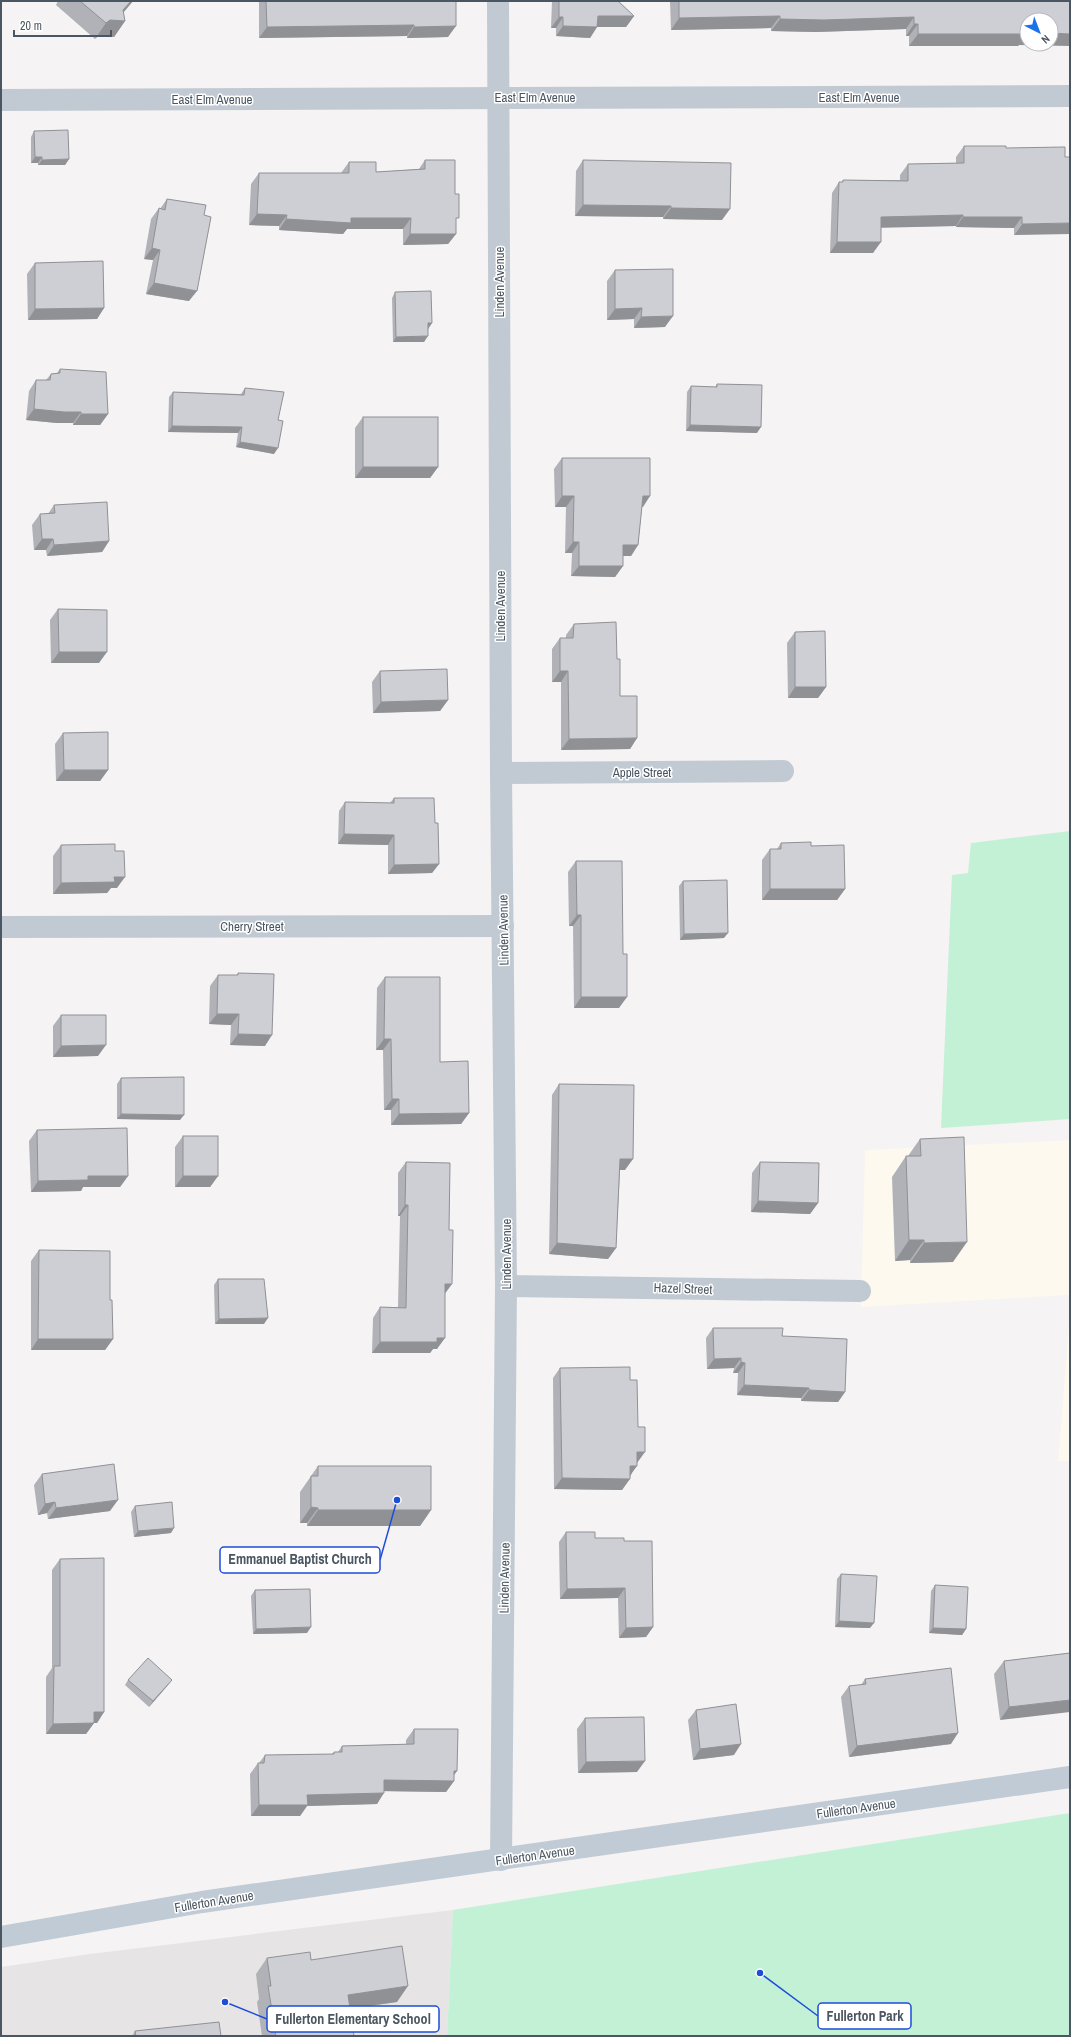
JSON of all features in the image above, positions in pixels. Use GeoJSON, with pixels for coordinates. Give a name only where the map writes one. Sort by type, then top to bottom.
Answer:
{"type":"FeatureCollection","features":[{"type":"Feature","properties":{"kind":"street","name":"Linden Avenue"},"geometry":{"type":"LineString","coordinates":[[498,1],[501,773],[506,1286],[501,1860]]}},
{"type":"Feature","properties":{"kind":"street","name":"East Elm Avenue"},"geometry":{"type":"LineString","coordinates":[[1,100],[1070,96]]}},
{"type":"Feature","properties":{"kind":"street","name":"Apple Street"},"geometry":{"type":"LineString","coordinates":[[501,773],[783,771]]}},
{"type":"Feature","properties":{"kind":"street","name":"Cherry Street"},"geometry":{"type":"LineString","coordinates":[[1,927],[503,926]]}},
{"type":"Feature","properties":{"kind":"street","name":"Hazel Street"},"geometry":{"type":"LineString","coordinates":[[506,1286],[860,1291]]}},
{"type":"Feature","properties":{"kind":"street","name":"Fullerton Avenue"},"geometry":{"type":"LineString","coordinates":[[1,1937],[202,1902],[1070,1778]]}},
{"type":"Feature","properties":{"kind":"shaded area"},"geometry":{"type":"Polygon","coordinates":[[[1070,1140],[1070,1295],[861,1307],[865,1150],[1070,1140]]]}},
{"type":"Feature","properties":{"kind":"shaded area"},"geometry":{"type":"Polygon","coordinates":[[[1070,1313],[1070,1461],[1058,1461],[1070,1313]]]}},
{"type":"Feature","properties":{"kind":"shaded area"},"geometry":{"type":"Polygon","coordinates":[[[453,1910],[447,2036],[1,2036],[1,1967],[90,1954],[453,1910]]]}},
{"type":"Feature","properties":{"kind":"green space"},"geometry":{"type":"Polygon","coordinates":[[[1070,831],[1070,1119],[941,1128],[952,875],[968,873],[971,843],[1070,831]]]}},
{"type":"Feature","properties":{"kind":"green space"},"geometry":{"type":"Polygon","coordinates":[[[1070,1813],[1070,2036],[447,2036],[453,1910],[1070,1813]]]}},
{"type":"Feature","properties":{"kind":"building"},"geometry":{"type":"Polygon","coordinates":[[[80,1],[131,1],[123,10],[125,21],[110,20],[106,23],[80,1]]]}},
{"type":"Feature","properties":{"kind":"building"},"geometry":{"type":"Polygon","coordinates":[[[266,1],[456,1],[456,26],[414,27],[414,25],[267,27],[266,1]]]}},
{"type":"Feature","properties":{"kind":"building"},"geometry":{"type":"Polygon","coordinates":[[[559,1],[618,1],[634,16],[598,16],[597,27],[563,26],[563,17],[559,17],[559,1]]]}},
{"type":"Feature","properties":{"kind":"building"},"geometry":{"type":"Polygon","coordinates":[[[679,1],[1070,1],[1070,34],[1059,33],[1059,12],[1019,12],[1019,34],[918,34],[918,24],[914,24],[914,17],[824,20],[780,19],[780,16],[679,18],[679,1]]]}},
{"type":"Feature","properties":{"kind":"building"},"geometry":{"type":"Polygon","coordinates":[[[68,130],[69,159],[42,160],[42,157],[35,157],[34,131],[68,130]]]}},
{"type":"Feature","properties":{"kind":"building"},"geometry":{"type":"Polygon","coordinates":[[[964,146],[1006,146],[1006,148],[1065,147],[1065,157],[1070,157],[1070,223],[1022,224],[1022,217],[963,217],[963,215],[881,217],[881,242],[837,242],[839,182],[843,182],[843,180],[908,181],[908,164],[964,163],[964,146]]]}},
{"type":"Feature","properties":{"kind":"building"},"geometry":{"type":"Polygon","coordinates":[[[425,160],[455,160],[455,194],[459,194],[459,218],[456,218],[456,234],[410,234],[411,218],[351,218],[351,223],[286,219],[287,215],[257,214],[259,173],[349,173],[349,162],[376,162],[376,172],[425,169],[425,160]]]}},
{"type":"Feature","properties":{"kind":"building"},"geometry":{"type":"Polygon","coordinates":[[[583,160],[731,163],[730,209],[671,208],[671,206],[583,205],[583,160]]]}},
{"type":"Feature","properties":{"kind":"building"},"geometry":{"type":"Polygon","coordinates":[[[167,199],[206,205],[204,215],[211,217],[197,291],[154,283],[160,250],[152,248],[159,208],[165,210],[167,199]]]}},
{"type":"Feature","properties":{"kind":"building"},"geometry":{"type":"Polygon","coordinates":[[[103,261],[104,308],[35,309],[35,263],[103,261]]]}},
{"type":"Feature","properties":{"kind":"building"},"geometry":{"type":"Polygon","coordinates":[[[673,269],[673,316],[641,317],[642,308],[615,309],[615,270],[673,269]]]}},
{"type":"Feature","properties":{"kind":"building"},"geometry":{"type":"Polygon","coordinates":[[[431,291],[432,323],[428,323],[428,336],[396,337],[395,292],[431,291]]]}},
{"type":"Feature","properties":{"kind":"building"},"geometry":{"type":"Polygon","coordinates":[[[60,369],[106,372],[108,414],[81,414],[81,412],[34,409],[36,380],[50,380],[51,374],[60,373],[60,369]]]}},
{"type":"Feature","properties":{"kind":"building"},"geometry":{"type":"Polygon","coordinates":[[[717,384],[762,385],[761,427],[690,425],[691,386],[717,387],[717,384]]]}},
{"type":"Feature","properties":{"kind":"building"},"geometry":{"type":"Polygon","coordinates":[[[245,388],[284,392],[278,420],[283,421],[278,448],[240,442],[242,427],[172,426],[173,392],[244,395],[245,388]]]}},
{"type":"Feature","properties":{"kind":"building"},"geometry":{"type":"Polygon","coordinates":[[[363,417],[438,417],[438,467],[363,467],[363,417]]]}},
{"type":"Feature","properties":{"kind":"building"},"geometry":{"type":"Polygon","coordinates":[[[562,458],[650,458],[650,496],[643,496],[638,545],[623,545],[623,566],[579,566],[579,542],[573,542],[574,496],[562,496],[562,458]]]}},
{"type":"Feature","properties":{"kind":"building"},"geometry":{"type":"Polygon","coordinates":[[[107,502],[109,541],[54,545],[53,539],[42,539],[40,514],[55,513],[54,505],[107,502]]]}},
{"type":"Feature","properties":{"kind":"building"},"geometry":{"type":"Polygon","coordinates":[[[58,609],[107,610],[107,652],[59,652],[58,609]]]}},
{"type":"Feature","properties":{"kind":"building"},"geometry":{"type":"Polygon","coordinates":[[[616,622],[617,659],[620,659],[620,696],[637,696],[637,738],[569,739],[568,671],[560,671],[560,638],[573,638],[574,624],[616,622]]]}},
{"type":"Feature","properties":{"kind":"building"},"geometry":{"type":"Polygon","coordinates":[[[825,631],[826,687],[795,687],[795,632],[825,631]]]}},
{"type":"Feature","properties":{"kind":"building"},"geometry":{"type":"Polygon","coordinates":[[[447,669],[448,700],[381,702],[380,671],[447,669]]]}},
{"type":"Feature","properties":{"kind":"building"},"geometry":{"type":"Polygon","coordinates":[[[108,732],[108,770],[64,770],[63,733],[108,732]]]}},
{"type":"Feature","properties":{"kind":"building"},"geometry":{"type":"Polygon","coordinates":[[[394,798],[434,798],[435,823],[438,823],[439,864],[394,865],[394,835],[344,834],[345,802],[394,803],[394,798]]]}},
{"type":"Feature","properties":{"kind":"building"},"geometry":{"type":"Polygon","coordinates":[[[811,842],[811,846],[844,845],[845,889],[770,889],[770,849],[781,849],[781,843],[811,842]]]}},
{"type":"Feature","properties":{"kind":"building"},"geometry":{"type":"Polygon","coordinates":[[[115,844],[115,851],[124,851],[125,877],[114,877],[115,882],[61,883],[61,845],[115,844]]]}},
{"type":"Feature","properties":{"kind":"building"},"geometry":{"type":"Polygon","coordinates":[[[576,861],[622,861],[623,954],[627,954],[627,997],[581,997],[581,915],[577,915],[576,861]]]}},
{"type":"Feature","properties":{"kind":"building"},"geometry":{"type":"Polygon","coordinates":[[[727,880],[728,933],[684,934],[683,881],[727,880]]]}},
{"type":"Feature","properties":{"kind":"building"},"geometry":{"type":"Polygon","coordinates":[[[238,973],[274,974],[272,1035],[238,1034],[239,1014],[217,1014],[218,975],[238,975],[238,973]]]}},
{"type":"Feature","properties":{"kind":"building"},"geometry":{"type":"Polygon","coordinates":[[[385,977],[440,977],[440,1062],[468,1061],[469,1113],[399,1114],[399,1099],[392,1099],[391,1039],[384,1039],[385,977]]]}},
{"type":"Feature","properties":{"kind":"building"},"geometry":{"type":"Polygon","coordinates":[[[61,1015],[106,1015],[106,1045],[61,1046],[61,1015]]]}},
{"type":"Feature","properties":{"kind":"building"},"geometry":{"type":"Polygon","coordinates":[[[184,1077],[184,1115],[121,1114],[121,1078],[184,1077]]]}},
{"type":"Feature","properties":{"kind":"building"},"geometry":{"type":"Polygon","coordinates":[[[559,1084],[634,1085],[633,1159],[620,1159],[616,1248],[557,1243],[559,1084]]]}},
{"type":"Feature","properties":{"kind":"building"},"geometry":{"type":"Polygon","coordinates":[[[127,1128],[128,1176],[88,1176],[88,1180],[38,1181],[37,1130],[127,1128]]]}},
{"type":"Feature","properties":{"kind":"building"},"geometry":{"type":"Polygon","coordinates":[[[183,1136],[218,1136],[218,1176],[183,1176],[183,1136]]]}},
{"type":"Feature","properties":{"kind":"building"},"geometry":{"type":"Polygon","coordinates":[[[964,1137],[967,1242],[924,1243],[924,1240],[909,1240],[906,1156],[921,1156],[920,1139],[964,1137]]]}},
{"type":"Feature","properties":{"kind":"building"},"geometry":{"type":"Polygon","coordinates":[[[406,1162],[450,1163],[449,1230],[453,1230],[452,1284],[445,1284],[445,1338],[437,1338],[437,1342],[380,1342],[380,1307],[406,1308],[408,1205],[405,1205],[406,1162]]]}},
{"type":"Feature","properties":{"kind":"building"},"geometry":{"type":"Polygon","coordinates":[[[760,1162],[819,1163],[818,1203],[758,1201],[760,1162]]]}},
{"type":"Feature","properties":{"kind":"building"},"geometry":{"type":"Polygon","coordinates":[[[39,1250],[110,1251],[110,1300],[112,1300],[113,1339],[38,1339],[39,1250]]]}},
{"type":"Feature","properties":{"kind":"building"},"geometry":{"type":"Polygon","coordinates":[[[218,1279],[264,1279],[268,1318],[219,1319],[218,1279]]]}},
{"type":"Feature","properties":{"kind":"building"},"geometry":{"type":"Polygon","coordinates":[[[713,1328],[783,1328],[782,1336],[847,1339],[845,1392],[809,1390],[809,1388],[744,1385],[745,1363],[741,1362],[741,1358],[714,1359],[713,1328]]]}},
{"type":"Feature","properties":{"kind":"building"},"geometry":{"type":"Polygon","coordinates":[[[630,1367],[630,1380],[637,1380],[638,1427],[645,1427],[645,1452],[637,1452],[637,1466],[630,1466],[630,1479],[562,1478],[560,1368],[630,1367]]]}},
{"type":"Feature","properties":{"kind":"building"},"geometry":{"type":"Polygon","coordinates":[[[114,1464],[118,1500],[56,1508],[55,1502],[45,1504],[42,1474],[114,1464]]]}},
{"type":"Feature","properties":{"kind":"building"},"geometry":{"type":"Polygon","coordinates":[[[318,1466],[431,1466],[431,1510],[318,1510],[318,1508],[311,1507],[311,1476],[318,1476],[318,1466]]]}},
{"type":"Feature","properties":{"kind":"building"},"geometry":{"type":"Polygon","coordinates":[[[172,1502],[174,1528],[138,1531],[135,1506],[172,1502]]]}},
{"type":"Feature","properties":{"kind":"building"},"geometry":{"type":"Polygon","coordinates":[[[566,1532],[595,1532],[595,1538],[624,1538],[624,1541],[652,1541],[653,1627],[626,1628],[625,1588],[567,1589],[566,1532]]]}},
{"type":"Feature","properties":{"kind":"building"},"geometry":{"type":"Polygon","coordinates":[[[104,1558],[104,1712],[94,1712],[94,1723],[53,1724],[54,1666],[60,1666],[60,1559],[104,1558]]]}},
{"type":"Feature","properties":{"kind":"building"},"geometry":{"type":"Polygon","coordinates":[[[841,1574],[877,1576],[874,1623],[839,1621],[841,1574]]]}},
{"type":"Feature","properties":{"kind":"building"},"geometry":{"type":"Polygon","coordinates":[[[935,1585],[968,1587],[966,1629],[933,1628],[935,1585]]]}},
{"type":"Feature","properties":{"kind":"building"},"geometry":{"type":"Polygon","coordinates":[[[310,1589],[311,1627],[256,1629],[255,1590],[310,1589]]]}},
{"type":"Feature","properties":{"kind":"building"},"geometry":{"type":"Polygon","coordinates":[[[1070,1653],[1070,1700],[1009,1707],[1004,1661],[1070,1653]]]}},
{"type":"Feature","properties":{"kind":"building"},"geometry":{"type":"Polygon","coordinates":[[[148,1658],[172,1680],[153,1701],[128,1680],[148,1658]]]}},
{"type":"Feature","properties":{"kind":"building"},"geometry":{"type":"Polygon","coordinates":[[[951,1668],[958,1733],[857,1746],[849,1686],[866,1684],[865,1679],[951,1668]]]}},
{"type":"Feature","properties":{"kind":"building"},"geometry":{"type":"Polygon","coordinates":[[[736,1704],[741,1744],[700,1749],[696,1710],[736,1704]]]}},
{"type":"Feature","properties":{"kind":"building"},"geometry":{"type":"Polygon","coordinates":[[[644,1717],[645,1761],[586,1762],[585,1718],[644,1717]]]}},
{"type":"Feature","properties":{"kind":"building"},"geometry":{"type":"Polygon","coordinates":[[[414,1729],[458,1729],[457,1771],[454,1771],[454,1781],[384,1780],[384,1793],[307,1795],[308,1805],[259,1805],[258,1763],[264,1763],[265,1755],[334,1754],[334,1752],[342,1752],[342,1746],[414,1744],[414,1729]]]}},
{"type":"Feature","properties":{"kind":"building"},"geometry":{"type":"Polygon","coordinates":[[[402,1946],[408,1986],[348,1995],[354,2036],[276,2036],[268,1986],[271,1986],[267,1958],[310,1952],[311,1960],[402,1946]]]}},
{"type":"Feature","properties":{"kind":"building"},"geometry":{"type":"Polygon","coordinates":[[[219,2022],[221,2036],[136,2036],[135,2031],[219,2022]]]}},
{"type":"Feature","properties":{"kind":"place","name":"Emmanuel Baptist Church"},"geometry":{"type":"Point","coordinates":[397,1500]}},
{"type":"Feature","properties":{"kind":"place","name":"Fullerton Park"},"geometry":{"type":"Point","coordinates":[760,1973]}},
{"type":"Feature","properties":{"kind":"place","name":"Fullerton Elementary School"},"geometry":{"type":"Point","coordinates":[225,2002]}}]}
